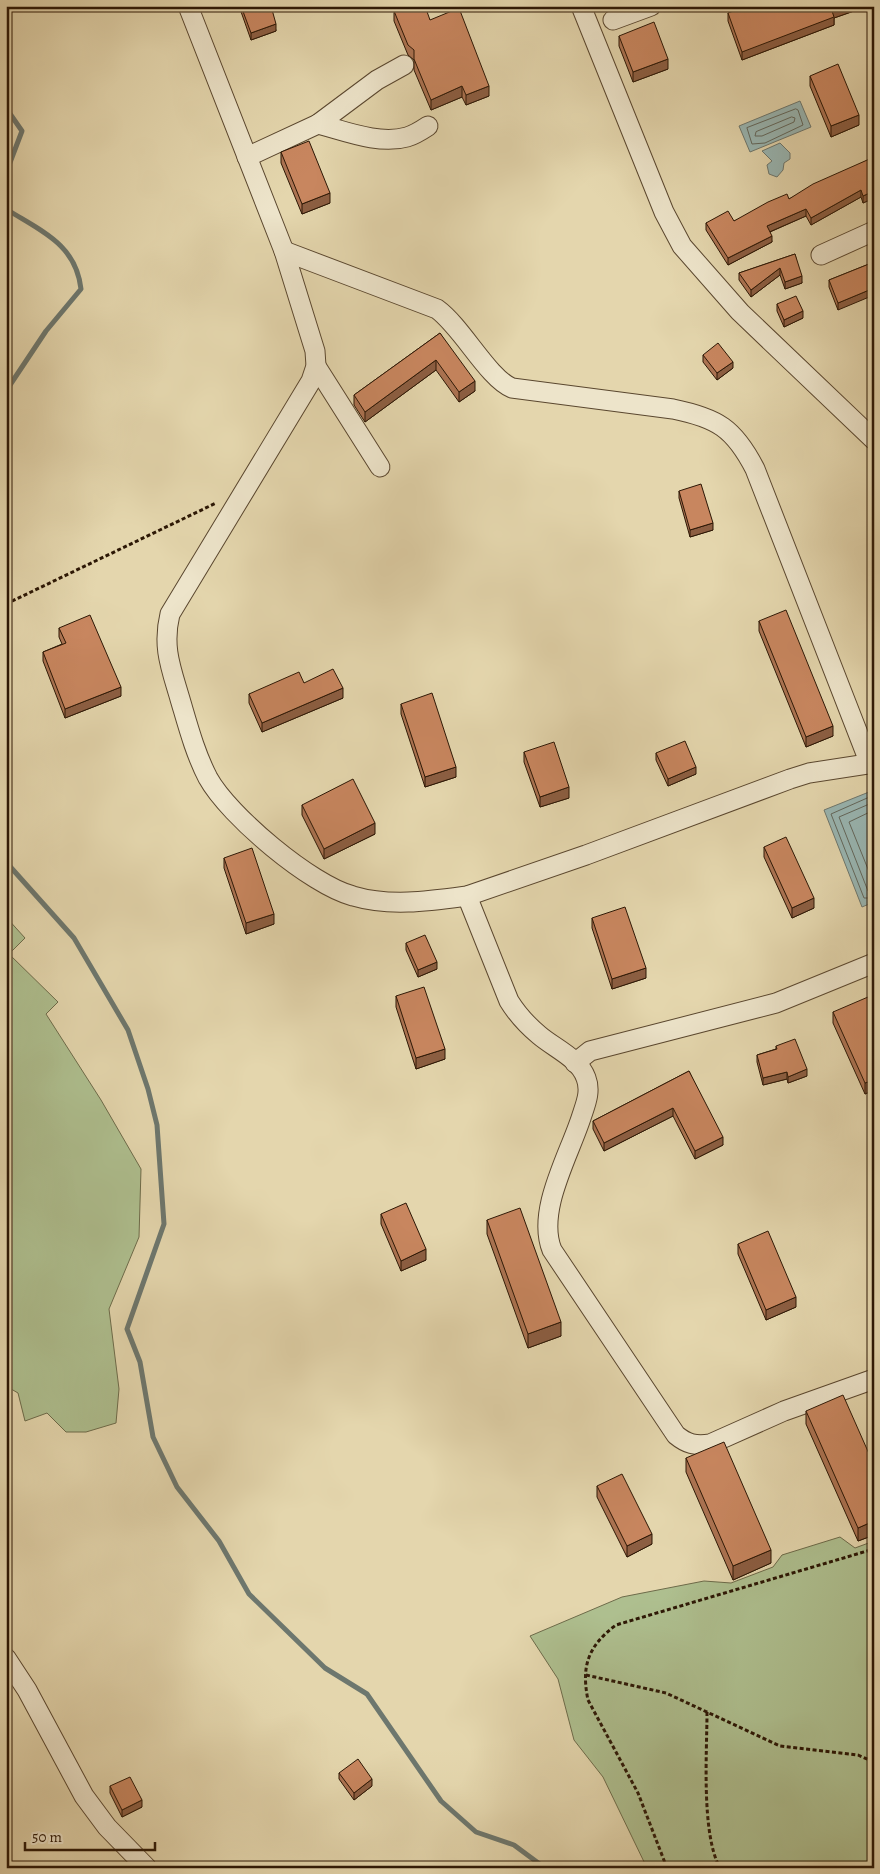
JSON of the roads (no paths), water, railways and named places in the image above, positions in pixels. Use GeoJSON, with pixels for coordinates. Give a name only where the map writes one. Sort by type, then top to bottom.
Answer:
{"type":"FeatureCollection","features":[{"type":"Feature","properties":{"kind":"street"},"geometry":{"type":"LineString","coordinates":[[188,6],[284,251],[315,351],[316,366],[311,381],[170,614],[166,641],[169,663],[198,757],[209,778],[233,810],[288,857],[337,891],[354,897],[423,902],[466,896],[595,851],[790,778],[872,763],[755,469],[742,447],[721,424],[698,414],[673,409],[512,388],[501,381],[454,325],[437,309],[284,251]]}},
{"type":"Feature","properties":{"kind":"street"},"geometry":{"type":"LineString","coordinates":[[581,6],[660,204],[682,246],[740,312],[874,440]]}},
{"type":"Feature","properties":{"kind":"street"},"geometry":{"type":"LineString","coordinates":[[612,20],[651,6]]}},
{"type":"Feature","properties":{"kind":"street"},"geometry":{"type":"LineString","coordinates":[[247,157],[318,124],[377,80],[404,64]]}},
{"type":"Feature","properties":{"kind":"street"},"geometry":{"type":"LineString","coordinates":[[318,124],[373,138],[391,140],[408,137],[428,126]]}},
{"type":"Feature","properties":{"kind":"street"},"geometry":{"type":"LineString","coordinates":[[821,255],[874,231]]}},
{"type":"Feature","properties":{"kind":"street"},"geometry":{"type":"LineString","coordinates":[[316,366],[380,467]]}},
{"type":"Feature","properties":{"kind":"street"},"geometry":{"type":"LineString","coordinates":[[466,896],[509,1001],[517,1014],[539,1036],[575,1062],[586,1076],[589,1087],[588,1096],[549,1209],[547,1238],[558,1260],[676,1435],[686,1443],[696,1445],[710,1444],[784,1411],[874,1379]]}},
{"type":"Feature","properties":{"kind":"street"},"geometry":{"type":"LineString","coordinates":[[575,1062],[590,1051],[776,1003],[874,963]]}},
{"type":"Feature","properties":{"kind":"street"},"geometry":{"type":"LineString","coordinates":[[6,1658],[27,1690],[84,1796],[107,1827],[147,1868]]}},
{"type":"Feature","properties":{"kind":"water"},"geometry":{"type":"Polygon","coordinates":[[[800,101],[811,127],[750,152],[739,126],[800,101]]]}},
{"type":"Feature","properties":{"kind":"water"},"geometry":{"type":"Polygon","coordinates":[[[780,143],[790,153],[790,159],[784,163],[783,170],[777,177],[769,174],[767,165],[772,161],[762,151],[780,143]]]}},
{"type":"Feature","properties":{"kind":"water"},"geometry":{"type":"Polygon","coordinates":[[[874,790],[874,902],[862,907],[824,810],[874,790]]]}},
{"type":"Feature","properties":{"kind":"waterway"},"geometry":{"type":"LineString","coordinates":[[6,108],[22,131],[6,173]]}},
{"type":"Feature","properties":{"kind":"waterway"},"geometry":{"type":"LineString","coordinates":[[6,209],[55,240],[72,261],[78,274],[81,289],[46,331],[6,391]]}},
{"type":"Feature","properties":{"kind":"waterway"},"geometry":{"type":"LineString","coordinates":[[6,862],[74,938],[128,1030],[148,1089],[157,1125],[164,1224],[127,1329],[140,1362],[153,1437],[177,1487],[219,1541],[249,1594],[325,1668],[367,1694],[441,1801],[476,1832],[514,1845],[545,1868]]}}]}
